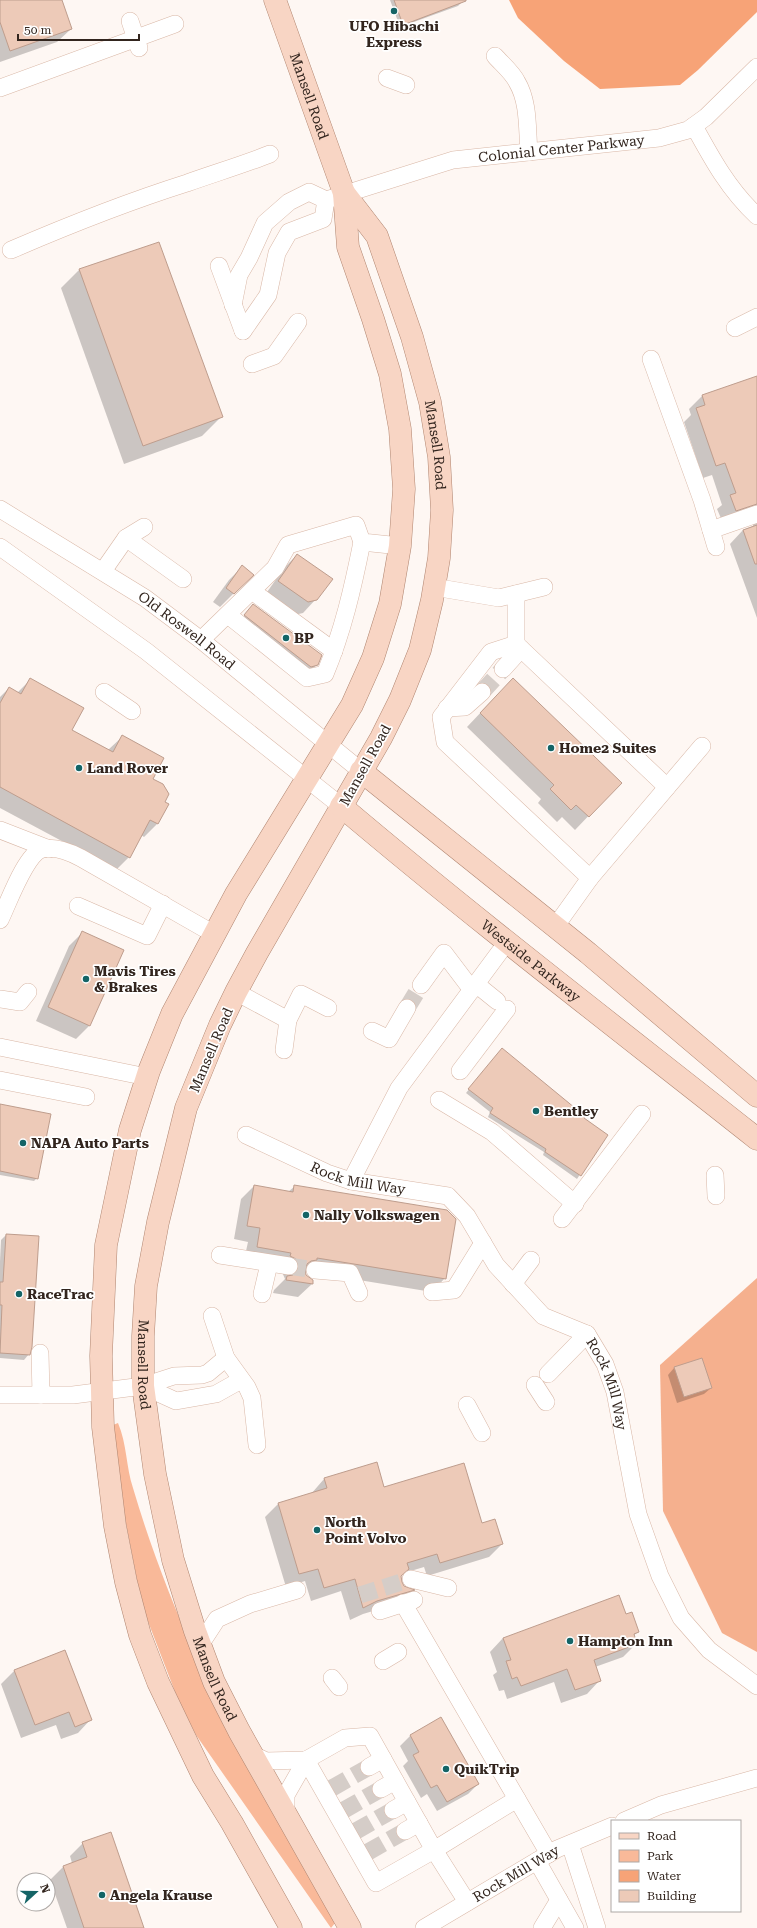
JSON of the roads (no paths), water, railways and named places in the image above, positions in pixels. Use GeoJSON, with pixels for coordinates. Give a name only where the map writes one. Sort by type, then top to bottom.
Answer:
{"type":"FeatureCollection","features":[{"type":"Feature","properties":{"kind":"main road","name":"Mansell Road"},"geometry":{"type":"LineString","coordinates":[[275,0],[335,196],[348,247],[374,319],[390,374],[400,429],[404,489],[400,546],[390,604],[373,658],[352,705],[236,894],[172,1014],[147,1077],[130,1130],[106,1245],[101,1356],[107,1463],[115,1526],[126,1582],[140,1635],[158,1682],[203,1776],[232,1823],[287,1924]]}},
{"type":"Feature","properties":{"kind":"main road","name":"Mansell Road"},"geometry":{"type":"LineString","coordinates":[[335,196],[377,236],[412,337],[430,402],[439,457],[442,510],[439,558],[420,650],[400,700],[381,738],[236,992],[220,1025],[186,1108],[158,1222],[146,1286],[143,1336],[143,1386],[155,1474],[173,1560],[200,1645],[214,1682],[251,1754],[350,1928]]}},
{"type":"Feature","properties":{"kind":"main road"},"geometry":{"type":"LineString","coordinates":[[361,771],[555,927],[757,1096]]}},
{"type":"Feature","properties":{"kind":"main road","name":"Westside Parkway"},"geometry":{"type":"LineString","coordinates":[[342,806],[507,942],[757,1139]]}},
{"type":"Feature","properties":{"kind":"street"},"geometry":{"type":"LineString","coordinates":[[130,21],[137,43]]}},
{"type":"Feature","properties":{"kind":"street"},"geometry":{"type":"LineString","coordinates":[[0,88],[137,43],[175,24]]}},
{"type":"Feature","properties":{"kind":"street"},"geometry":{"type":"LineString","coordinates":[[495,56],[516,80],[521,89],[525,108],[529,152]]}},
{"type":"Feature","properties":{"kind":"street","name":"Colonial Center Parkway"},"geometry":{"type":"LineString","coordinates":[[335,196],[453,160],[659,138],[688,130],[706,117],[757,67]]}},
{"type":"Feature","properties":{"kind":"street"},"geometry":{"type":"LineString","coordinates":[[387,78],[406,85]]}},
{"type":"Feature","properties":{"kind":"street"},"geometry":{"type":"LineString","coordinates":[[694,126],[720,173],[741,200],[757,216]]}},
{"type":"Feature","properties":{"kind":"street"},"geometry":{"type":"LineString","coordinates":[[11,250],[65,227],[229,170],[270,154]]}},
{"type":"Feature","properties":{"kind":"street"},"geometry":{"type":"LineString","coordinates":[[219,266],[233,304],[244,332],[268,295],[277,253],[289,232],[323,219],[335,196],[309,192],[289,202],[265,223],[249,258],[239,275],[233,304]]}},
{"type":"Feature","properties":{"kind":"street"},"geometry":{"type":"LineString","coordinates":[[735,328],[757,317]]}},
{"type":"Feature","properties":{"kind":"street"},"geometry":{"type":"LineString","coordinates":[[252,364],[274,356],[298,322]]}},
{"type":"Feature","properties":{"kind":"street"},"geometry":{"type":"LineString","coordinates":[[651,359],[702,500],[716,547]]}},
{"type":"Feature","properties":{"kind":"street","name":"Old Roswell Road"},"geometry":{"type":"LineString","coordinates":[[0,509],[103,571],[144,598],[201,640],[361,771]]}},
{"type":"Feature","properties":{"kind":"street"},"geometry":{"type":"LineString","coordinates":[[711,530],[757,514]]}},
{"type":"Feature","properties":{"kind":"street"},"geometry":{"type":"LineString","coordinates":[[201,640],[275,568],[288,545],[356,525],[362,542],[352,593],[334,651],[325,674],[307,678],[228,615]]}},
{"type":"Feature","properties":{"kind":"street"},"geometry":{"type":"LineString","coordinates":[[103,571],[126,538],[144,526]]}},
{"type":"Feature","properties":{"kind":"street"},"geometry":{"type":"LineString","coordinates":[[126,538],[183,579]]}},
{"type":"Feature","properties":{"kind":"street"},"geometry":{"type":"LineString","coordinates":[[362,542],[400,546]]}},
{"type":"Feature","properties":{"kind":"street"},"geometry":{"type":"LineString","coordinates":[[0,547],[146,651],[308,778]]}},
{"type":"Feature","properties":{"kind":"street"},"geometry":{"type":"LineString","coordinates":[[434,588],[500,598],[544,587]]}},
{"type":"Feature","properties":{"kind":"street"},"geometry":{"type":"LineString","coordinates":[[252,591],[334,651]]}},
{"type":"Feature","properties":{"kind":"street"},"geometry":{"type":"LineString","coordinates":[[503,670],[518,647],[516,594]]}},
{"type":"Feature","properties":{"kind":"street"},"geometry":{"type":"LineString","coordinates":[[518,647],[491,652],[440,717],[445,742],[590,878]]}},
{"type":"Feature","properties":{"kind":"street"},"geometry":{"type":"LineString","coordinates":[[518,647],[667,787]]}},
{"type":"Feature","properties":{"kind":"street"},"geometry":{"type":"LineString","coordinates":[[104,692],[132,711]]}},
{"type":"Feature","properties":{"kind":"street"},"geometry":{"type":"LineString","coordinates":[[447,708],[465,708],[482,692]]}},
{"type":"Feature","properties":{"kind":"street"},"geometry":{"type":"LineString","coordinates":[[555,927],[590,878],[702,746]]}},
{"type":"Feature","properties":{"kind":"street","name":"Westside Parkway"},"geometry":{"type":"LineString","coordinates":[[308,778],[342,806]]}},
{"type":"Feature","properties":{"kind":"street"},"geometry":{"type":"LineString","coordinates":[[0,830],[81,858],[214,934]]}},
{"type":"Feature","properties":{"kind":"street"},"geometry":{"type":"LineString","coordinates":[[0,920],[29,860],[42,850],[49,848]]}},
{"type":"Feature","properties":{"kind":"street"},"geometry":{"type":"LineString","coordinates":[[78,906],[147,936],[163,904]]}},
{"type":"Feature","properties":{"kind":"street"},"geometry":{"type":"LineString","coordinates":[[351,1181],[399,1088],[507,942]]}},
{"type":"Feature","properties":{"kind":"street"},"geometry":{"type":"LineString","coordinates":[[421,986],[444,953],[474,987],[502,1005],[460,1071]]}},
{"type":"Feature","properties":{"kind":"street"},"geometry":{"type":"LineString","coordinates":[[0,999],[20,1002],[28,992]]}},
{"type":"Feature","properties":{"kind":"street"},"geometry":{"type":"LineString","coordinates":[[236,992],[288,1020]]}},
{"type":"Feature","properties":{"kind":"street"},"geometry":{"type":"LineString","coordinates":[[284,1050],[288,1020],[302,994],[328,1008]]}},
{"type":"Feature","properties":{"kind":"street"},"geometry":{"type":"LineString","coordinates":[[372,1031],[389,1039],[407,1008]]}},
{"type":"Feature","properties":{"kind":"street"},"geometry":{"type":"LineString","coordinates":[[0,1047],[147,1077]]}},
{"type":"Feature","properties":{"kind":"street"},"geometry":{"type":"LineString","coordinates":[[0,1080],[86,1097]]}},
{"type":"Feature","properties":{"kind":"street"},"geometry":{"type":"LineString","coordinates":[[444,1114],[439,1100],[492,1132],[575,1204]]}},
{"type":"Feature","properties":{"kind":"street"},"geometry":{"type":"LineString","coordinates":[[562,1219],[575,1204],[642,1114]]}},
{"type":"Feature","properties":{"kind":"street","name":"Rock Mill Way"},"geometry":{"type":"LineString","coordinates":[[246,1135],[327,1173],[351,1181],[448,1196],[467,1216],[496,1265],[543,1316],[587,1334],[605,1364],[615,1392],[638,1514],[660,1576],[681,1618],[709,1650],[757,1686]]}},
{"type":"Feature","properties":{"kind":"street"},"geometry":{"type":"LineString","coordinates":[[715,1175],[716,1196]]}},
{"type":"Feature","properties":{"kind":"street"},"geometry":{"type":"LineString","coordinates":[[432,1292],[454,1290],[483,1243]]}},
{"type":"Feature","properties":{"kind":"street"},"geometry":{"type":"LineString","coordinates":[[220,1255],[288,1266]]}},
{"type":"Feature","properties":{"kind":"street"},"geometry":{"type":"LineString","coordinates":[[513,1284],[531,1260]]}},
{"type":"Feature","properties":{"kind":"street"},"geometry":{"type":"LineString","coordinates":[[262,1294],[269,1264]]}},
{"type":"Feature","properties":{"kind":"street"},"geometry":{"type":"LineString","coordinates":[[315,1270],[350,1273],[359,1293]]}},
{"type":"Feature","properties":{"kind":"street"},"geometry":{"type":"LineString","coordinates":[[212,1316],[226,1358],[252,1398],[257,1445]]}},
{"type":"Feature","properties":{"kind":"street"},"geometry":{"type":"LineString","coordinates":[[546,1402],[541,1380],[587,1334]]}},
{"type":"Feature","properties":{"kind":"street"},"geometry":{"type":"LineString","coordinates":[[40,1353],[41,1395]]}},
{"type":"Feature","properties":{"kind":"street"},"geometry":{"type":"LineString","coordinates":[[0,1395],[73,1395],[143,1386],[174,1376],[202,1375],[208,1373],[226,1358]]}},
{"type":"Feature","properties":{"kind":"street"},"geometry":{"type":"LineString","coordinates":[[143,1386],[176,1401],[216,1394],[241,1380]]}},
{"type":"Feature","properties":{"kind":"street"},"geometry":{"type":"LineString","coordinates":[[467,1405],[482,1433]]}},
{"type":"Feature","properties":{"kind":"street"},"geometry":{"type":"LineString","coordinates":[[411,1579],[448,1588]]}},
{"type":"Feature","properties":{"kind":"street"},"geometry":{"type":"LineString","coordinates":[[200,1645],[217,1619],[250,1604],[297,1590]]}},
{"type":"Feature","properties":{"kind":"street"},"geometry":{"type":"LineString","coordinates":[[380,1611],[409,1601],[517,1799],[543,1858],[569,1927]]}},
{"type":"Feature","properties":{"kind":"street"},"geometry":{"type":"LineString","coordinates":[[383,1661],[398,1652]]}},
{"type":"Feature","properties":{"kind":"street"},"geometry":{"type":"LineString","coordinates":[[251,1754],[266,1761],[306,1760],[346,1738],[370,1736],[376,1763],[412,1827],[434,1850],[467,1902]]}},
{"type":"Feature","properties":{"kind":"street"},"geometry":{"type":"LineString","coordinates":[[306,1760],[328,1790],[364,1855],[376,1883],[434,1850],[517,1799]]}},
{"type":"Feature","properties":{"kind":"street"},"geometry":{"type":"LineString","coordinates":[[286,1816],[286,1795],[306,1760]]}},
{"type":"Feature","properties":{"kind":"street"},"geometry":{"type":"LineString","coordinates":[[626,1820],[661,1805],[757,1778]]}},
{"type":"Feature","properties":{"kind":"street","name":"Rock Mill Way"},"geometry":{"type":"LineString","coordinates":[[424,1928],[543,1858],[570,1844],[611,1826]]}},
{"type":"Feature","properties":{"kind":"street"},"geometry":{"type":"LineString","coordinates":[[570,1844],[597,1928]]}},
{"type":"Feature","properties":{"kind":"street"},"geometry":{"type":"LineString","coordinates":[[542,1928],[559,1900]]}},
{"type":"Feature","properties":{"kind":"water"},"geometry":{"type":"Polygon","coordinates":[[[509,0],[757,0],[757,12],[698,70],[680,85],[600,89],[564,61],[518,18],[509,0]]]}},
{"type":"Feature","properties":{"kind":"tunnel"},"geometry":{"type":"LineString","coordinates":[[482,692],[503,669]]}},
{"type":"Feature","properties":{"kind":"tunnel"},"geometry":{"type":"LineString","coordinates":[[407,1008],[421,985]]}},
{"type":"Feature","properties":{"kind":"tunnel"},"geometry":{"type":"LineString","coordinates":[[289,1266],[315,1270]]}},
{"type":"Feature","properties":{"kind":"tunnel"},"geometry":{"type":"LineString","coordinates":[[360,1595],[411,1579]]}},
{"type":"Feature","properties":{"kind":"tunnel"},"geometry":{"type":"LineString","coordinates":[[332,1788],[369,1767]]}},
{"type":"Feature","properties":{"kind":"tunnel"},"geometry":{"type":"LineString","coordinates":[[344,1810],[381,1789]]}},
{"type":"Feature","properties":{"kind":"tunnel"},"geometry":{"type":"LineString","coordinates":[[356,1831],[393,1810]]}},
{"type":"Feature","properties":{"kind":"tunnel"},"geometry":{"type":"LineString","coordinates":[[368,1852],[405,1831]]}},
{"type":"Feature","properties":{"kind":"place","name":"UFO Hibachi Express"},"geometry":{"type":"Point","coordinates":[394,11]}},
{"type":"Feature","properties":{"kind":"place","name":"BP"},"geometry":{"type":"Point","coordinates":[286,638]}},
{"type":"Feature","properties":{"kind":"place","name":"Home2 Suites"},"geometry":{"type":"Point","coordinates":[551,748]}},
{"type":"Feature","properties":{"kind":"place","name":"Land Rover"},"geometry":{"type":"Point","coordinates":[79,768]}},
{"type":"Feature","properties":{"kind":"place","name":"Mavis Tires & Brakes"},"geometry":{"type":"Point","coordinates":[86,979]}},
{"type":"Feature","properties":{"kind":"place","name":"Bentley"},"geometry":{"type":"Point","coordinates":[536,1111]}},
{"type":"Feature","properties":{"kind":"place","name":"NAPA Auto Parts"},"geometry":{"type":"Point","coordinates":[23,1143]}},
{"type":"Feature","properties":{"kind":"place","name":"Nally Volkswagen"},"geometry":{"type":"Point","coordinates":[306,1215]}},
{"type":"Feature","properties":{"kind":"place","name":"RaceTrac"},"geometry":{"type":"Point","coordinates":[19,1294]}},
{"type":"Feature","properties":{"kind":"place","name":"North Point Volvo"},"geometry":{"type":"Point","coordinates":[317,1530]}},
{"type":"Feature","properties":{"kind":"place","name":"Hampton Inn"},"geometry":{"type":"Point","coordinates":[570,1641]}},
{"type":"Feature","properties":{"kind":"place","name":"QuikTrip"},"geometry":{"type":"Point","coordinates":[446,1769]}},
{"type":"Feature","properties":{"kind":"place","name":"Angela Krause"},"geometry":{"type":"Point","coordinates":[102,1895]}}]}
